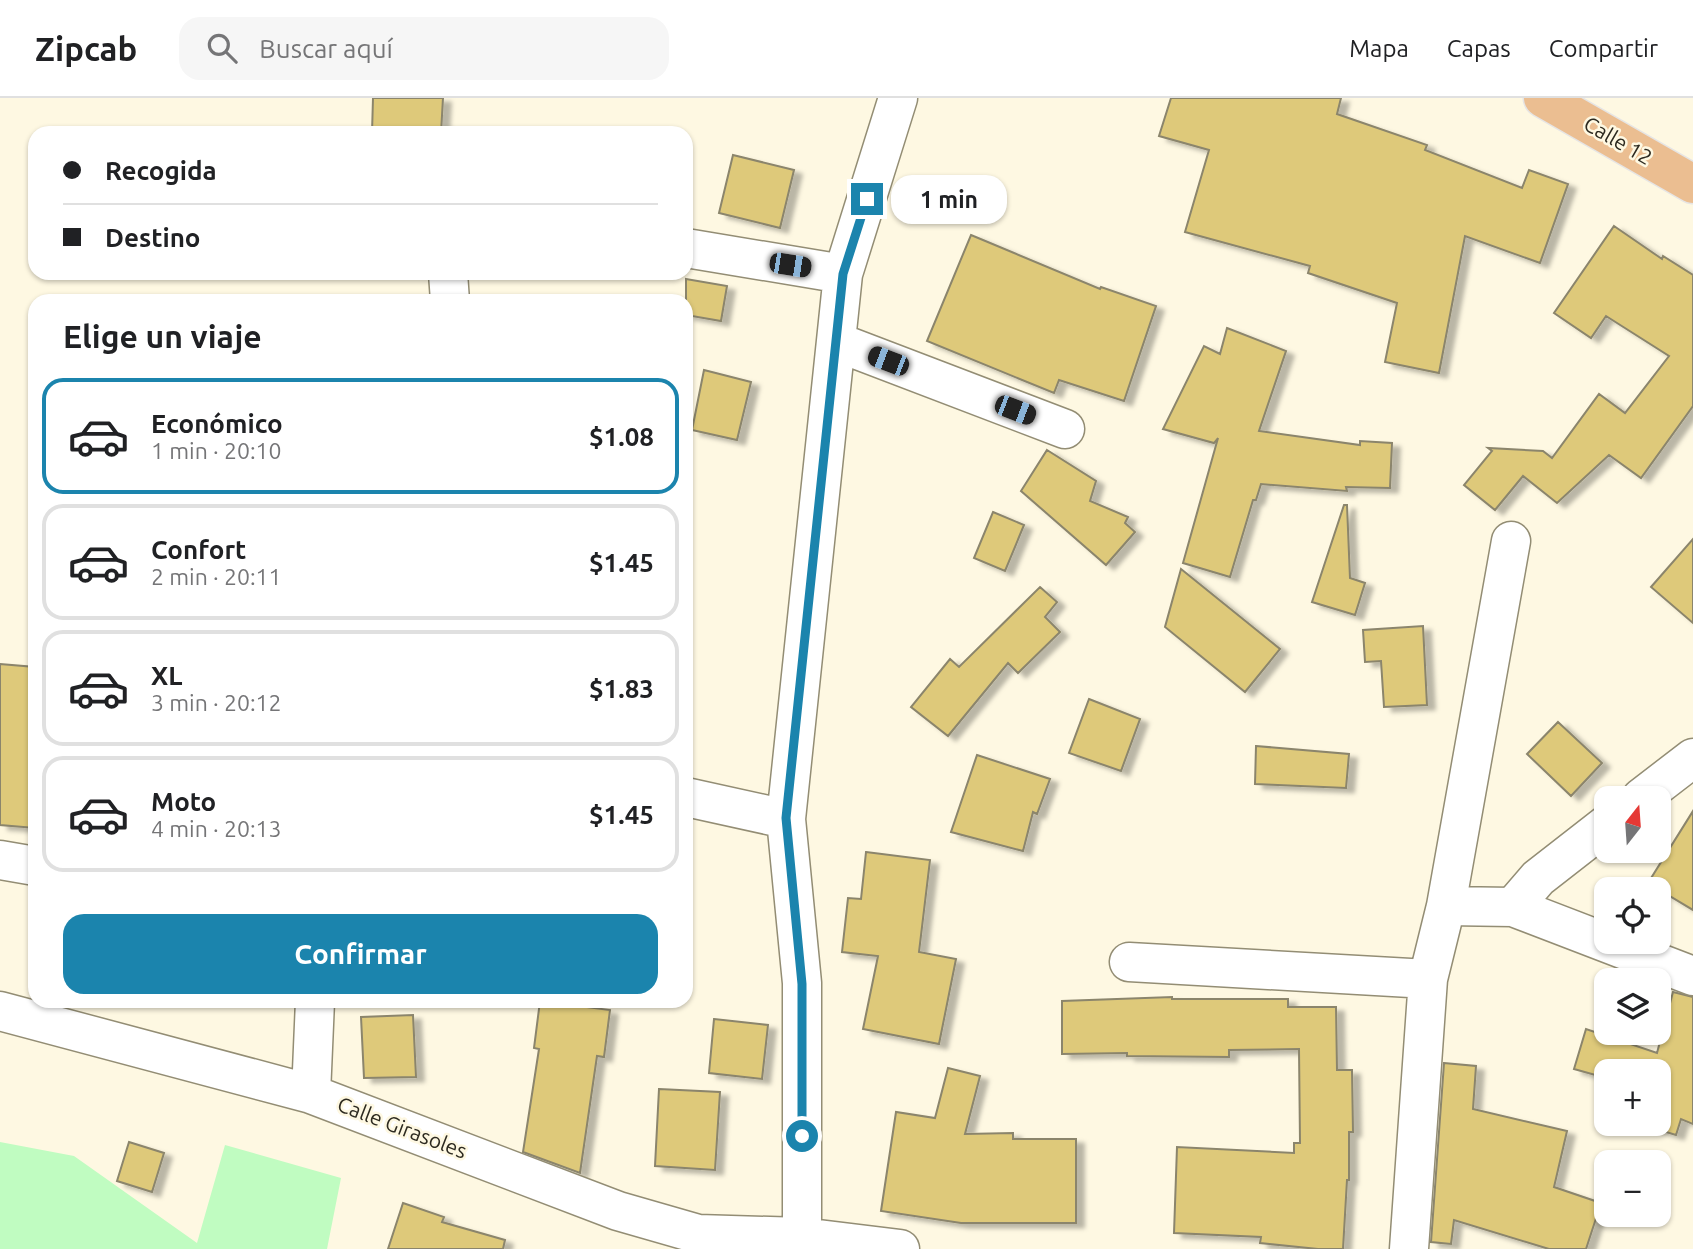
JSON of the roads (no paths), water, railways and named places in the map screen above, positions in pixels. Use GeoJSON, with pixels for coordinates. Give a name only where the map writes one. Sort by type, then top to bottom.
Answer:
{"type":"FeatureCollection","features":[{"type":"Feature","properties":{"kind":"main road","name":"Calle 12"},"geometry":{"type":"LineString","coordinates":[[1544,98],[1693,184]]}},
{"type":"Feature","properties":{"kind":"street"},"geometry":{"type":"LineString","coordinates":[[807,1243],[802,984],[786,818],[843,274],[898,98]]}},
{"type":"Feature","properties":{"kind":"street"},"geometry":{"type":"LineString","coordinates":[[693,249],[843,274]]}},
{"type":"Feature","properties":{"kind":"street"},"geometry":{"type":"LineString","coordinates":[[837,342],[1065,429]]}},
{"type":"Feature","properties":{"kind":"street"},"geometry":{"type":"LineString","coordinates":[[1409,1249],[1428,979],[1446,906],[1511,541]]}},
{"type":"Feature","properties":{"kind":"street"},"geometry":{"type":"LineString","coordinates":[[1657,786],[1693,758]]}},
{"type":"Feature","properties":{"kind":"street"},"geometry":{"type":"LineString","coordinates":[[693,798],[786,818]]}},
{"type":"Feature","properties":{"kind":"street"},"geometry":{"type":"LineString","coordinates":[[1513,907],[1538,878],[1594,834]]}},
{"type":"Feature","properties":{"kind":"street"},"geometry":{"type":"LineString","coordinates":[[0,860],[28,865]]}},
{"type":"Feature","properties":{"kind":"street"},"geometry":{"type":"LineString","coordinates":[[1446,906],[1513,907],[1693,976]]}},
{"type":"Feature","properties":{"kind":"street"},"geometry":{"type":"LineString","coordinates":[[1129,962],[1428,979]]}},
{"type":"Feature","properties":{"kind":"street"},"geometry":{"type":"LineString","coordinates":[[311,1094],[315,1008]]}},
{"type":"Feature","properties":{"kind":"street","name":"Calle Girasoles"},"geometry":{"type":"LineString","coordinates":[[0,1011],[311,1094],[618,1212],[698,1234],[900,1249]]}}]}
